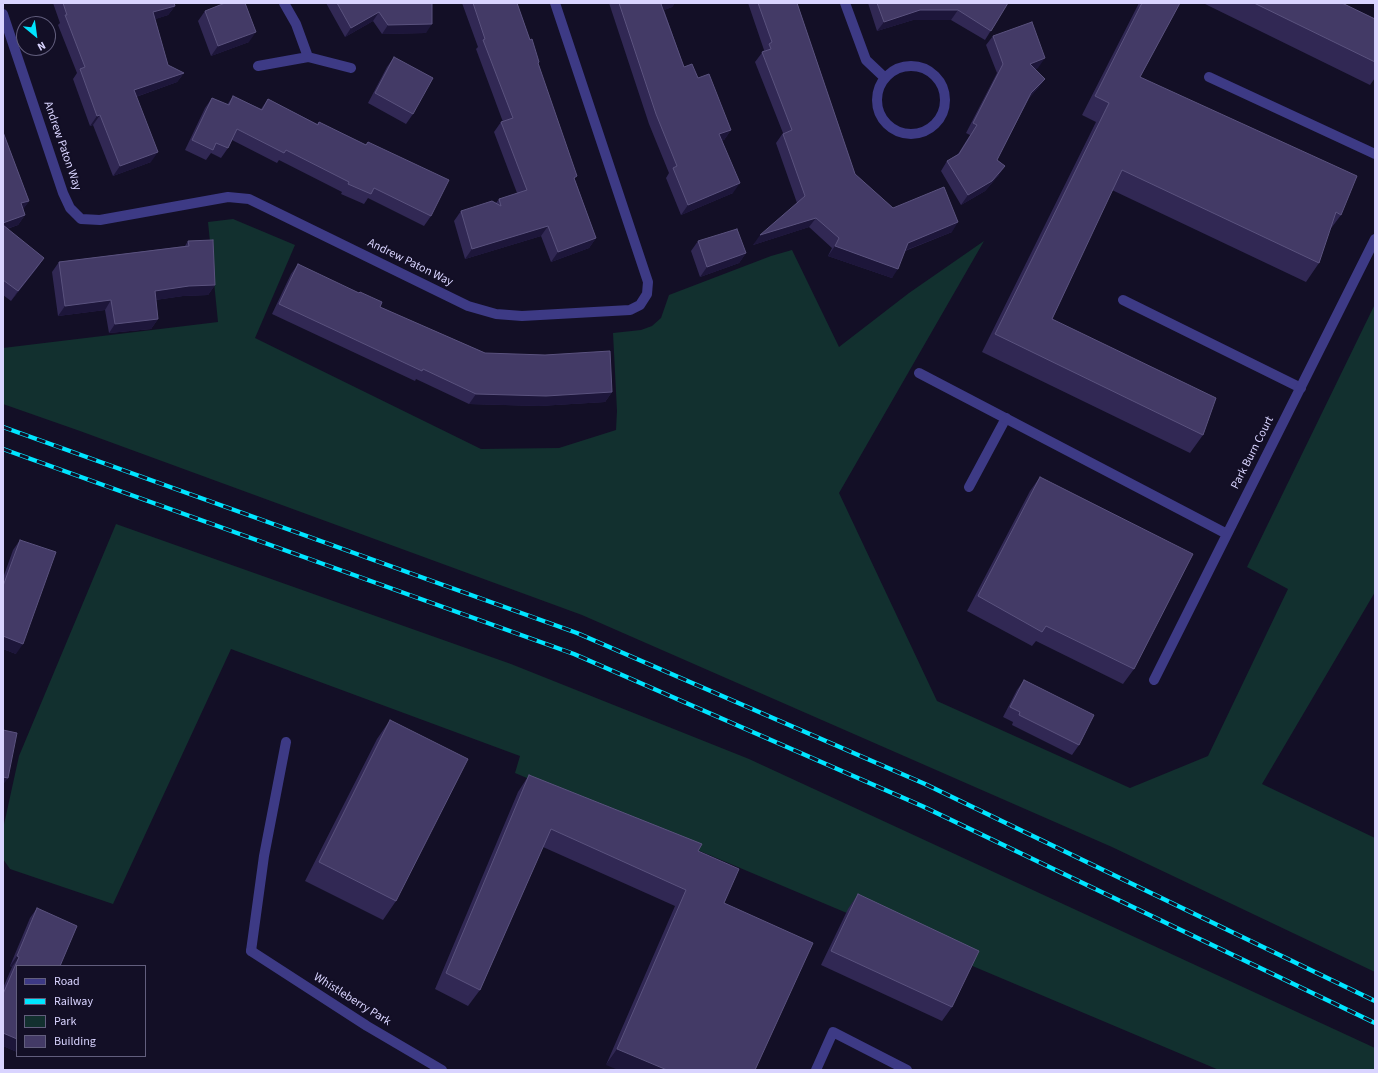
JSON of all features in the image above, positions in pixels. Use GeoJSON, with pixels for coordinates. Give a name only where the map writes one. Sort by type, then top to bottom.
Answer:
{"type":"FeatureCollection","features":[{"type":"Feature","properties":{"kind":"street"},"geometry":{"type":"LineString","coordinates":[[284,3],[296,24],[308,56]]}},
{"type":"Feature","properties":{"kind":"street","name":"Andrew Paton Way"},"geometry":{"type":"LineString","coordinates":[[3,14],[63,193],[70,208],[81,219],[100,220],[228,196],[249,200],[270,208],[468,306],[496,314],[522,316],[630,310],[640,305],[647,294],[648,282],[555,3]]}},
{"type":"Feature","properties":{"kind":"street"},"geometry":{"type":"LineString","coordinates":[[845,3],[866,60],[885,78]]}},
{"type":"Feature","properties":{"kind":"street"},"geometry":{"type":"LineString","coordinates":[[258,66],[308,56],[351,68]]}},
{"type":"Feature","properties":{"kind":"street"},"geometry":{"type":"LineString","coordinates":[[911,66],[925,69],[937,77],[944,89],[946,104],[942,117],[932,128],[919,134],[905,134],[891,129],[882,118],[877,105],[878,90],[885,78],[897,69],[911,66]]}},
{"type":"Feature","properties":{"kind":"street"},"geometry":{"type":"LineString","coordinates":[[1209,77],[1375,154]]}},
{"type":"Feature","properties":{"kind":"street","name":"Park Burn Court"},"geometry":{"type":"LineString","coordinates":[[1154,680],[1375,239]]}},
{"type":"Feature","properties":{"kind":"street"},"geometry":{"type":"LineString","coordinates":[[1123,300],[1301,388]]}},
{"type":"Feature","properties":{"kind":"street"},"geometry":{"type":"LineString","coordinates":[[919,373],[1226,534]]}},
{"type":"Feature","properties":{"kind":"street"},"geometry":{"type":"LineString","coordinates":[[969,487],[1006,418]]}},
{"type":"Feature","properties":{"kind":"street","name":"Whistleberry Park"},"geometry":{"type":"LineString","coordinates":[[286,742],[264,856],[251,951],[367,1026],[442,1070]]}},
{"type":"Feature","properties":{"kind":"street"},"geometry":{"type":"LineString","coordinates":[[816,1070],[834,1032],[908,1070]]}},
{"type":"Feature","properties":{"kind":"green space"},"geometry":{"type":"Polygon","coordinates":[[[233,219],[295,245],[255,338],[481,449],[559,448],[616,430],[617,411],[613,333],[641,330],[652,326],[661,318],[669,295],[771,256],[792,250],[839,347],[909,293],[984,241],[839,493],[937,701],[1130,788],[1208,756],[1288,589],[1247,567],[1375,304],[1375,592],[1262,784],[1375,838],[1375,972],[1112,847],[582,615],[3,404],[3,348],[218,322],[208,222],[233,219]]]}},
{"type":"Feature","properties":{"kind":"green space"},"geometry":{"type":"Polygon","coordinates":[[[116,524],[511,664],[749,759],[1375,1048],[1375,1070],[1219,1070],[515,773],[520,756],[231,649],[113,904],[10,869],[3,859],[3,829],[19,756],[116,524]]]}},
{"type":"Feature","properties":{"kind":"building"},"geometry":{"type":"Polygon","coordinates":[[[63,3],[174,3],[175,6],[153,12],[168,65],[184,73],[134,90],[158,152],[120,166],[100,115],[97,116],[80,69],[85,67],[65,15],[67,15],[63,3]]]}},
{"type":"Feature","properties":{"kind":"building"},"geometry":{"type":"Polygon","coordinates":[[[225,3],[245,3],[256,32],[218,46],[205,11],[225,3]]]}},
{"type":"Feature","properties":{"kind":"building"},"geometry":{"type":"Polygon","coordinates":[[[337,3],[432,3],[432,24],[388,25],[379,12],[351,28],[337,3]]]}},
{"type":"Feature","properties":{"kind":"building"},"geometry":{"type":"Polygon","coordinates":[[[473,3],[517,3],[530,40],[532,39],[539,62],[538,63],[577,176],[574,178],[596,238],[558,252],[548,226],[472,249],[461,211],[492,201],[501,206],[499,199],[527,190],[501,122],[513,118],[483,40],[485,39],[473,3]]]}},
{"type":"Feature","properties":{"kind":"building"},"geometry":{"type":"Polygon","coordinates":[[[619,3],[663,3],[661,4],[684,67],[692,64],[698,78],[709,74],[731,130],[719,134],[740,183],[688,205],[673,168],[677,166],[656,114],[619,3]]]}},
{"type":"Feature","properties":{"kind":"building"},"geometry":{"type":"Polygon","coordinates":[[[758,3],[797,3],[855,174],[893,208],[944,187],[958,222],[908,243],[898,269],[835,246],[839,238],[816,218],[760,235],[805,196],[783,134],[792,130],[762,52],[771,49],[769,44],[772,42],[758,3]]]}},
{"type":"Feature","properties":{"kind":"building"},"geometry":{"type":"Polygon","coordinates":[[[877,3],[1008,3],[991,31],[958,10],[920,10],[884,22],[877,3]]]}},
{"type":"Feature","properties":{"kind":"building"},"geometry":{"type":"Polygon","coordinates":[[[1142,3],[1180,3],[1140,77],[1357,176],[1341,215],[1336,212],[1319,263],[1122,170],[1052,319],[1216,398],[1203,435],[995,334],[1109,103],[1095,96],[1142,3]]]}},
{"type":"Feature","properties":{"kind":"building"},"geometry":{"type":"Polygon","coordinates":[[[1254,3],[1342,3],[1375,19],[1375,62],[1254,3]]]}},
{"type":"Feature","properties":{"kind":"building"},"geometry":{"type":"Polygon","coordinates":[[[1032,22],[1045,58],[1030,64],[1045,79],[1031,93],[997,160],[1005,166],[992,181],[968,195],[947,161],[959,154],[977,125],[973,123],[1003,64],[993,36],[1032,22]]]}},
{"type":"Feature","properties":{"kind":"building"},"geometry":{"type":"Polygon","coordinates":[[[394,57],[433,78],[413,114],[375,93],[394,57]]]}},
{"type":"Feature","properties":{"kind":"building"},"geometry":{"type":"Polygon","coordinates":[[[233,96],[262,110],[268,99],[318,125],[319,122],[366,145],[368,142],[449,180],[431,216],[374,188],[371,194],[348,184],[349,182],[286,150],[284,153],[237,129],[228,148],[216,143],[213,150],[192,140],[212,98],[229,105],[233,96]]]}},
{"type":"Feature","properties":{"kind":"building"},"geometry":{"type":"Polygon","coordinates":[[[3,132],[29,201],[21,203],[25,215],[3,223],[3,132]]]}},
{"type":"Feature","properties":{"kind":"building"},"geometry":{"type":"Polygon","coordinates":[[[3,225],[44,258],[18,291],[3,280],[3,225]]]}},
{"type":"Feature","properties":{"kind":"building"},"geometry":{"type":"Polygon","coordinates":[[[737,229],[746,253],[707,267],[698,241],[737,229]]]}},
{"type":"Feature","properties":{"kind":"building"},"geometry":{"type":"Polygon","coordinates":[[[213,240],[215,285],[189,286],[155,291],[158,319],[115,324],[111,300],[65,306],[59,262],[189,246],[188,241],[213,240]]]}},
{"type":"Feature","properties":{"kind":"building"},"geometry":{"type":"Polygon","coordinates":[[[298,264],[359,293],[360,292],[382,302],[380,307],[485,353],[545,355],[610,351],[612,392],[546,396],[476,394],[423,369],[422,371],[279,304],[298,264]]]}},
{"type":"Feature","properties":{"kind":"building"},"geometry":{"type":"Polygon","coordinates":[[[1040,477],[1193,554],[1134,669],[1046,626],[1042,632],[978,596],[1040,477]]]}},
{"type":"Feature","properties":{"kind":"building"},"geometry":{"type":"Polygon","coordinates":[[[20,540],[56,552],[23,644],[3,636],[3,586],[20,540]]]}},
{"type":"Feature","properties":{"kind":"building"},"geometry":{"type":"Polygon","coordinates":[[[1024,680],[1094,715],[1079,745],[1019,715],[1020,712],[1010,707],[1024,680]]]}},
{"type":"Feature","properties":{"kind":"building"},"geometry":{"type":"Polygon","coordinates":[[[390,720],[468,759],[396,901],[319,862],[390,720]]]}},
{"type":"Feature","properties":{"kind":"building"},"geometry":{"type":"Polygon","coordinates":[[[3,730],[17,733],[8,778],[3,777],[3,730]]]}},
{"type":"Feature","properties":{"kind":"building"},"geometry":{"type":"Polygon","coordinates":[[[529,775],[702,844],[698,851],[739,869],[724,903],[813,943],[755,1070],[667,1070],[617,1049],[686,890],[551,829],[480,990],[446,973],[529,775]]]}},
{"type":"Feature","properties":{"kind":"building"},"geometry":{"type":"Polygon","coordinates":[[[858,894],[979,951],[952,1007],[831,951],[858,894]]]}},
{"type":"Feature","properties":{"kind":"building"},"geometry":{"type":"Polygon","coordinates":[[[37,908],[77,926],[60,965],[16,965],[16,1039],[3,1033],[3,994],[19,957],[17,956],[37,908]]]}},
{"type":"Feature","properties":{"kind":"railway"},"geometry":{"type":"LineString","coordinates":[[3,427],[577,633],[925,784],[1375,1001]]}},
{"type":"Feature","properties":{"kind":"railway"},"geometry":{"type":"LineString","coordinates":[[3,449],[574,654],[922,806],[1375,1023]]}}]}
